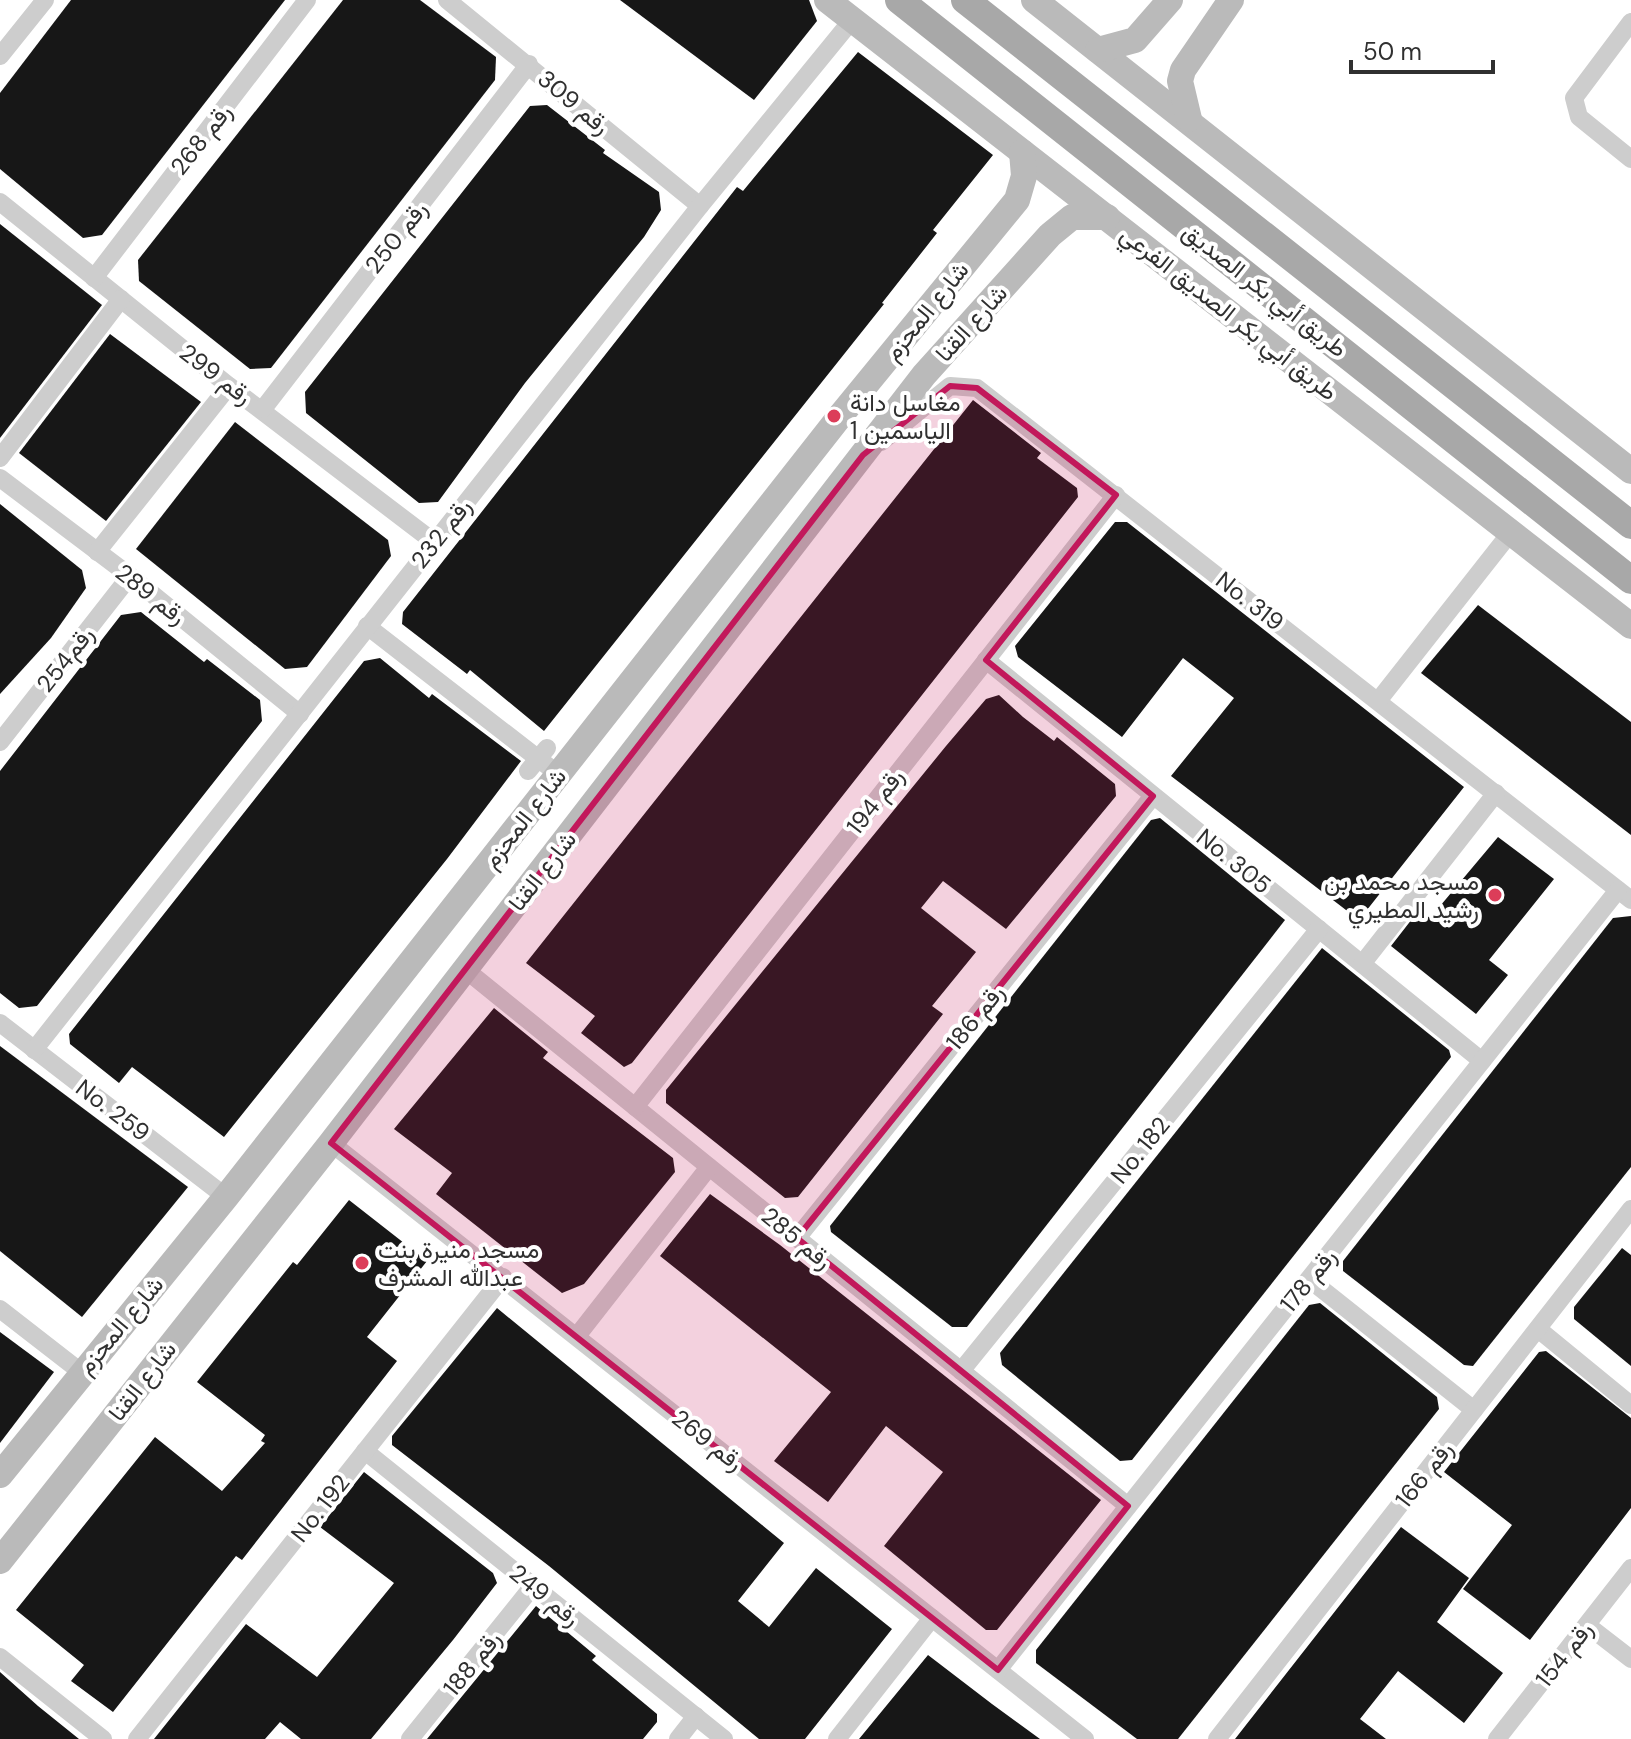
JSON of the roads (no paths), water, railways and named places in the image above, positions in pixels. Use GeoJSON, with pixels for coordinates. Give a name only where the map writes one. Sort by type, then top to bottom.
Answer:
{"type":"FeatureCollection","features":[{"type":"Feature","properties":{"kind":"main road","name":"طريق أبي بكر الصديق"},"geometry":{"type":"LineString","coordinates":[[899,0],[1631,580]]}},
{"type":"Feature","properties":{"kind":"main road","name":"طريق أبي بكر الصديق"},"geometry":{"type":"LineString","coordinates":[[965,0],[1631,525]]}},
{"type":"Feature","properties":{"kind":"street"},"geometry":{"type":"LineString","coordinates":[[0,56],[45,0]]}},
{"type":"Feature","properties":{"kind":"street","name":"رقم 268"},"geometry":{"type":"LineString","coordinates":[[94,278],[307,0]]}},
{"type":"Feature","properties":{"kind":"street","name":"رقم 309"},"geometry":{"type":"LineString","coordinates":[[447,0],[700,206]]}},
{"type":"Feature","properties":{"kind":"street","name":"طريق أبي بكر الصديق الفرعي"},"geometry":{"type":"LineString","coordinates":[[827,0],[851,10],[1022,152],[1631,626]]}},
{"type":"Feature","properties":{"kind":"street"},"geometry":{"type":"LineString","coordinates":[[1034,0],[1189,119],[1631,471]]}},
{"type":"Feature","properties":{"kind":"street"},"geometry":{"type":"LineString","coordinates":[[1098,50],[1135,40],[1170,0]]}},
{"type":"Feature","properties":{"kind":"street"},"geometry":{"type":"LineString","coordinates":[[1189,119],[1180,81],[1183,70],[1231,0]]}},
{"type":"Feature","properties":{"kind":"street","name":"رقم 232"},"geometry":{"type":"LineString","coordinates":[[34,1050],[851,10]]}},
{"type":"Feature","properties":{"kind":"street"},"geometry":{"type":"LineString","coordinates":[[1631,22],[1574,98],[1579,117],[1631,159]]}},
{"type":"Feature","properties":{"kind":"street","name":"رقم 250"},"geometry":{"type":"LineString","coordinates":[[263,409],[529,64]]}},
{"type":"Feature","properties":{"kind":"street","name":"شارع المحزم"},"geometry":{"type":"LineString","coordinates":[[0,1475],[226,1197],[543,763],[841,415],[1017,200],[1024,176],[1022,152]]}},
{"type":"Feature","properties":{"kind":"street","name":"رقم 299"},"geometry":{"type":"LineString","coordinates":[[0,202],[229,386],[434,542]]}},
{"type":"Feature","properties":{"kind":"street","name":"شارع القنا"},"geometry":{"type":"LineString","coordinates":[[0,1561],[466,970],[924,375],[1050,235],[1072,217],[1107,217]]}},
{"type":"Feature","properties":{"kind":"street"},"geometry":{"type":"LineString","coordinates":[[0,458],[121,299]]}},
{"type":"Feature","properties":{"kind":"street"},"geometry":{"type":"LineString","coordinates":[[841,415],[913,329],[930,320],[943,323],[950,342],[924,375]]}},
{"type":"Feature","properties":{"kind":"street"},"geometry":{"type":"LineString","coordinates":[[97,552],[229,386]]}},
{"type":"Feature","properties":{"kind":"street","name":"No. 319"},"geometry":{"type":"LineString","coordinates":[[863,455],[950,386],[977,388],[1625,895]]}},
{"type":"Feature","properties":{"kind":"street","name":"رقم 289"},"geometry":{"type":"LineString","coordinates":[[0,478],[130,576],[300,714]]}},
{"type":"Feature","properties":{"kind":"street","name":"رقم 194"},"geometry":{"type":"LineString","coordinates":[[635,1107],[1116,495]]}},
{"type":"Feature","properties":{"kind":"street"},"geometry":{"type":"LineString","coordinates":[[1378,701],[1511,532]]}},
{"type":"Feature","properties":{"kind":"street","name":"رقم254"},"geometry":{"type":"LineString","coordinates":[[0,742],[130,576]]}},
{"type":"Feature","properties":{"kind":"street"},"geometry":{"type":"LineString","coordinates":[[367,626],[543,763]]}},
{"type":"Feature","properties":{"kind":"street","name":"No. 305"},"geometry":{"type":"LineString","coordinates":[[986,660],[1482,1061]]}},
{"type":"Feature","properties":{"kind":"street"},"geometry":{"type":"LineString","coordinates":[[1362,964],[1496,793]]}},
{"type":"Feature","properties":{"kind":"street","name":"رقم 186"},"geometry":{"type":"LineString","coordinates":[[797,1238],[1153,796]]}},
{"type":"Feature","properties":{"kind":"street","name":"رقم 178"},"geometry":{"type":"LineString","coordinates":[[998,1670],[1482,1061],[1625,895]]}},
{"type":"Feature","properties":{"kind":"street","name":"No. 182"},"geometry":{"type":"LineString","coordinates":[[961,1371],[1319,929]]}},
{"type":"Feature","properties":{"kind":"street","name":"رقم 285"},"geometry":{"type":"LineString","coordinates":[[466,970],[1128,1506]]}},
{"type":"Feature","properties":{"kind":"street","name":"No. 259"},"geometry":{"type":"LineString","coordinates":[[0,1023],[226,1197]]}},
{"type":"Feature","properties":{"kind":"street","name":"رقم 269"},"geometry":{"type":"LineString","coordinates":[[331,1143],[1085,1739]]}},
{"type":"Feature","properties":{"kind":"street"},"geometry":{"type":"LineString","coordinates":[[577,1336],[709,1167]]}},
{"type":"Feature","properties":{"kind":"street","name":"رقم 166"},"geometry":{"type":"LineString","coordinates":[[1217,1739],[1631,1209]]}},
{"type":"Feature","properties":{"kind":"street","name":"No. 192"},"geometry":{"type":"LineString","coordinates":[[137,1739],[503,1277]]}},
{"type":"Feature","properties":{"kind":"street"},"geometry":{"type":"LineString","coordinates":[[1309,1279],[1474,1410]]}},
{"type":"Feature","properties":{"kind":"street"},"geometry":{"type":"LineString","coordinates":[[0,1309],[81,1372]]}},
{"type":"Feature","properties":{"kind":"street"},"geometry":{"type":"LineString","coordinates":[[1538,1329],[1631,1405]]}},
{"type":"Feature","properties":{"kind":"street","name":"رقم 249"},"geometry":{"type":"LineString","coordinates":[[365,1451],[724,1739]]}},
{"type":"Feature","properties":{"kind":"street","name":"رقم 154"},"geometry":{"type":"LineString","coordinates":[[1497,1739],[1631,1568]]}},
{"type":"Feature","properties":{"kind":"street","name":"رقم 188"},"geometry":{"type":"LineString","coordinates":[[410,1739],[533,1586]]}},
{"type":"Feature","properties":{"kind":"street"},"geometry":{"type":"LineString","coordinates":[[837,1739],[932,1618]]}},
{"type":"Feature","properties":{"kind":"street"},"geometry":{"type":"LineString","coordinates":[[1587,1625],[1631,1659]]}},
{"type":"Feature","properties":{"kind":"street"},"geometry":{"type":"LineString","coordinates":[[0,1657],[103,1739]]}},
{"type":"Feature","properties":{"kind":"street"},"geometry":{"type":"LineString","coordinates":[[678,1739],[696,1716]]}},
{"type":"Feature","properties":{"kind":"place","name":"مغاسل دانة الياسمين 1"},"geometry":{"type":"Point","coordinates":[834,416]}},
{"type":"Feature","properties":{"kind":"place","name":"مسجد محمد بن رشيد المطيري"},"geometry":{"type":"Point","coordinates":[1495,895]}},
{"type":"Feature","properties":{"kind":"place","name":"مسجد منيرة بنت عبدالله المشرف"},"geometry":{"type":"Point","coordinates":[362,1263]}}]}
